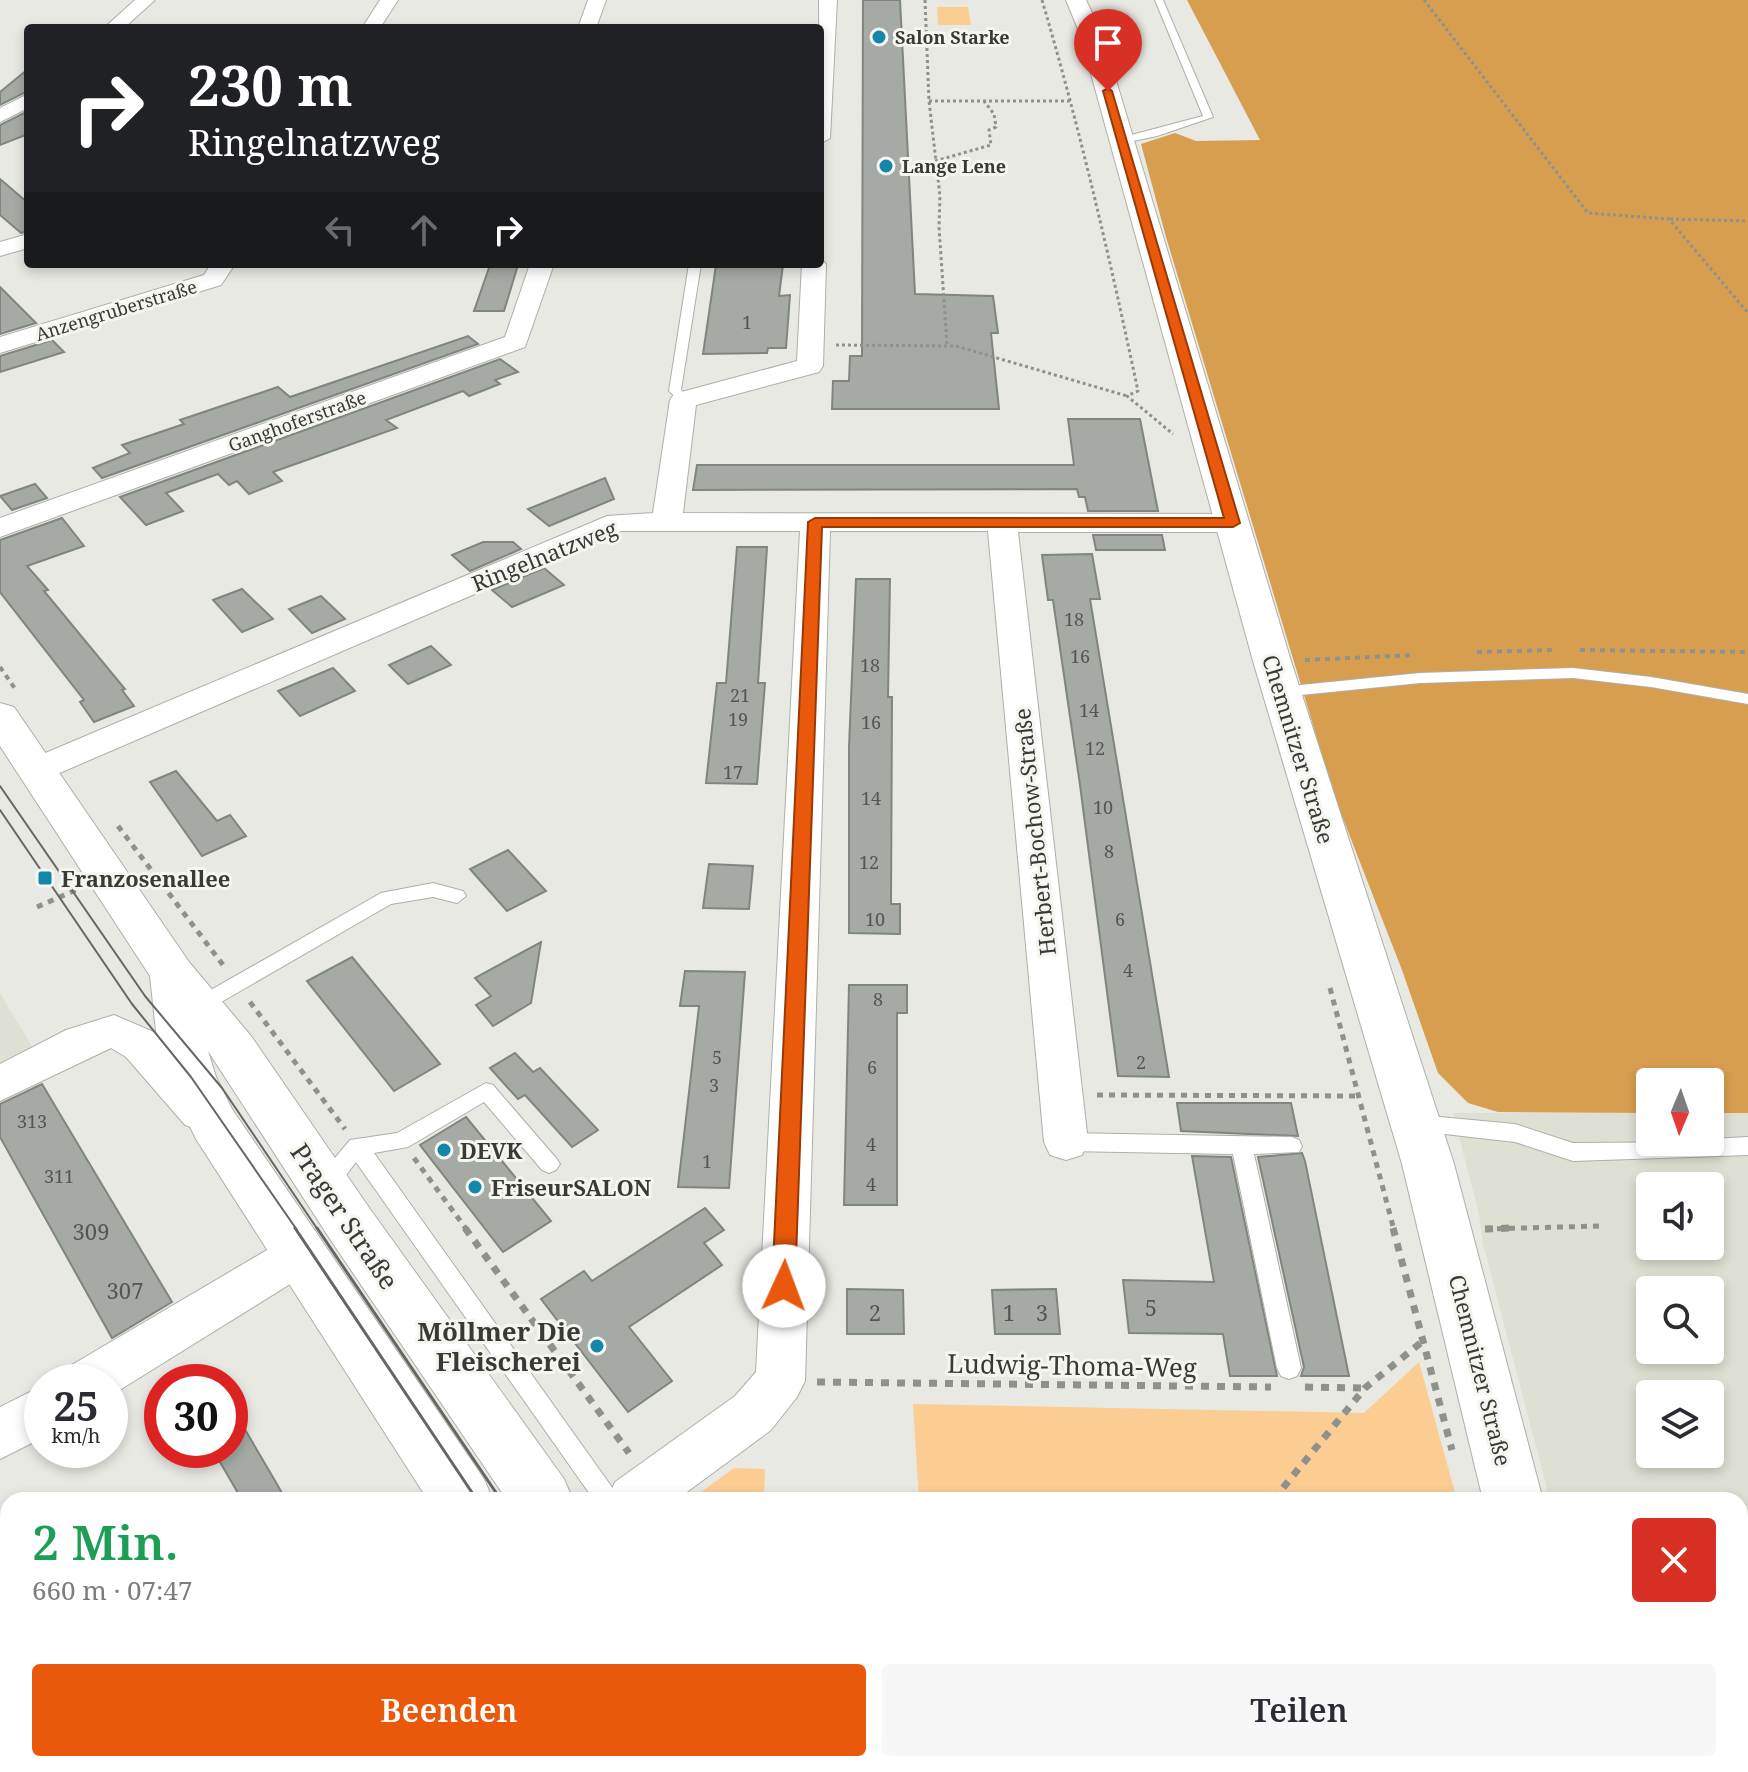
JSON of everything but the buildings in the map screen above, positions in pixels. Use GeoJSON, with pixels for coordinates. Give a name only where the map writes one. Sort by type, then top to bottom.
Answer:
{"type":"FeatureCollection","features":[{"type":"Feature","properties":{"kind":"main road","name":"Chemnitzer Straße"},"geometry":{"type":"LineString","coordinates":[[1076,0],[1087,22],[1123,140],[1281,692],[1415,1123],[1421,1230],[1510,1492]]}},
{"type":"Feature","properties":{"kind":"main road","name":"Prager Straße"},"geometry":{"type":"LineString","coordinates":[[0,716],[36,770],[204,987],[234,1047],[340,1166],[538,1492]]}},
{"type":"Feature","properties":{"kind":"main road","name":"Prager Straße"},"geometry":{"type":"LineString","coordinates":[[204,987],[185,1052],[191,1077],[214,1124],[458,1492]]}},
{"type":"Feature","properties":{"kind":"street"},"geometry":{"type":"LineString","coordinates":[[118,24],[146,0]]}},
{"type":"Feature","properties":{"kind":"street"},"geometry":{"type":"LineString","coordinates":[[374,24],[389,0]]}},
{"type":"Feature","properties":{"kind":"street"},"geometry":{"type":"LineString","coordinates":[[588,24],[597,0]]}},
{"type":"Feature","properties":{"kind":"street"},"geometry":{"type":"LineString","coordinates":[[824,69],[828,0]]}},
{"type":"Feature","properties":{"kind":"street"},"geometry":{"type":"LineString","coordinates":[[0,116],[24,102]]}},
{"type":"Feature","properties":{"kind":"street"},"geometry":{"type":"LineString","coordinates":[[0,249],[24,242]]}},
{"type":"Feature","properties":{"kind":"street","name":"Anzengruberstraße"},"geometry":{"type":"LineString","coordinates":[[0,345],[213,280],[220,268]]}},
{"type":"Feature","properties":{"kind":"street","name":"Ganghoferstraße"},"geometry":{"type":"LineString","coordinates":[[0,528],[516,342],[541,268]]}},
{"type":"Feature","properties":{"kind":"street"},"geometry":{"type":"LineString","coordinates":[[667,522],[683,400],[810,366],[814,268]]}},
{"type":"Feature","properties":{"kind":"street","name":"Ringelnatzweg"},"geometry":{"type":"LineString","coordinates":[[36,770],[617,522],[1233,523]]}},
{"type":"Feature","properties":{"kind":"street"},"geometry":{"type":"LineString","coordinates":[[635,1492],[753,1413],[780,1381],[815,522]]}},
{"type":"Feature","properties":{"kind":"street","name":"Herbert-Bochow-Straße"},"geometry":{"type":"LineString","coordinates":[[1002,523],[1066,1142]]}},
{"type":"Feature","properties":{"kind":"street"},"geometry":{"type":"LineString","coordinates":[[0,1084],[81,1042],[114,1031],[141,1045],[183,1095],[214,1124]]}},
{"type":"Feature","properties":{"kind":"street"},"geometry":{"type":"LineString","coordinates":[[118,1364],[300,1254]]}},
{"type":"Feature","properties":{"kind":"street"},"geometry":{"type":"LineString","coordinates":[[0,1435],[24,1421]]}},
{"type":"Feature","properties":{"kind":"lane"},"geometry":{"type":"LineString","coordinates":[[1123,140],[1208,117],[1159,0]]}},
{"type":"Feature","properties":{"kind":"lane"},"geometry":{"type":"LineString","coordinates":[[683,400],[675,391],[694,268]]}},
{"type":"Feature","properties":{"kind":"lane"},"geometry":{"type":"LineString","coordinates":[[1281,692],[1420,678],[1573,673],[1651,682],[1748,699]]}},
{"type":"Feature","properties":{"kind":"lane"},"geometry":{"type":"LineString","coordinates":[[204,987],[387,898],[433,890],[457,896]]}},
{"type":"Feature","properties":{"kind":"lane"},"geometry":{"type":"LineString","coordinates":[[549,1164],[486,1091],[401,1141],[340,1166],[628,1492]]}},
{"type":"Feature","properties":{"kind":"lane"},"geometry":{"type":"LineString","coordinates":[[1415,1123],[1515,1133],[1573,1152],[1748,1146]]}},
{"type":"Feature","properties":{"kind":"lane"},"geometry":{"type":"LineString","coordinates":[[1066,1142],[1292,1146]]}},
{"type":"Feature","properties":{"kind":"lane"},"geometry":{"type":"LineString","coordinates":[[1242,1145],[1288,1377]]}},
{"type":"Feature","properties":{"kind":"path"},"geometry":{"type":"LineString","coordinates":[[925,0],[925,43],[940,196],[939,227],[947,345]]}},
{"type":"Feature","properties":{"kind":"path"},"geometry":{"type":"LineString","coordinates":[[1042,0],[1071,101],[1138,391],[1127,396]]}},
{"type":"Feature","properties":{"kind":"path"},"geometry":{"type":"LineString","coordinates":[[1424,0],[1588,213],[1748,221]]}},
{"type":"Feature","properties":{"kind":"path"},"geometry":{"type":"LineString","coordinates":[[925,43],[959,43]]}},
{"type":"Feature","properties":{"kind":"path"},"geometry":{"type":"LineString","coordinates":[[929,101],[1071,101]]}},
{"type":"Feature","properties":{"kind":"path"},"geometry":{"type":"LineString","coordinates":[[935,161],[991,145],[989,130],[996,127],[994,114],[984,101]]}},
{"type":"Feature","properties":{"kind":"path"},"geometry":{"type":"LineString","coordinates":[[1669,219],[1748,313]]}},
{"type":"Feature","properties":{"kind":"path"},"geometry":{"type":"LineString","coordinates":[[811,345],[947,345],[1127,396],[1177,436]]}},
{"type":"Feature","properties":{"kind":"path"},"geometry":{"type":"LineString","coordinates":[[109,815],[204,987],[340,1166]]}},
{"type":"Feature","properties":{"kind":"path"},"geometry":{"type":"LineString","coordinates":[[37,907],[82,887]]}},
{"type":"Feature","properties":{"kind":"path"},"geometry":{"type":"LineString","coordinates":[[41,897],[45,903]]}},
{"type":"Feature","properties":{"kind":"path"},"geometry":{"type":"LineString","coordinates":[[1061,1095],[1360,1096]]}},
{"type":"Feature","properties":{"kind":"path"},"geometry":{"type":"LineString","coordinates":[[401,1141],[629,1492]]}},
{"type":"Feature","properties":{"kind":"path"},"geometry":{"type":"LineString","coordinates":[[1421,1230],[1599,1226]]}},
{"type":"Feature","properties":{"kind":"path"},"geometry":{"type":"LineString","coordinates":[[1280,1492],[1365,1388],[1423,1341],[1454,1457]]}},
{"type":"Feature","properties":{"kind":"path","name":"Ludwig-Thoma-Weg"},"geometry":{"type":"LineString","coordinates":[[780,1381],[1288,1377]]}},
{"type":"Feature","properties":{"kind":"path"},"geometry":{"type":"LineString","coordinates":[[1302,1387],[1365,1388]]}},
{"type":"Feature","properties":{"kind":"shaded area"},"geometry":{"type":"Polygon","coordinates":[[[1187,0],[1748,0],[1748,1113],[1724,1113],[1724,1068],[1636,1068],[1636,1113],[1498,1112],[1468,1103],[1438,1073],[1402,970],[1335,798],[1166,237],[1141,144],[1175,133],[1196,141],[1260,140],[1187,0]]]}},
{"type":"Feature","properties":{"kind":"shaded area"},"geometry":{"type":"Polygon","coordinates":[[[937,7],[968,7],[971,25],[938,25],[937,7]]]}},
{"type":"Feature","properties":{"kind":"shaded area"},"geometry":{"type":"Polygon","coordinates":[[[0,993],[35,1052],[0,1069],[0,993]]]}},
{"type":"Feature","properties":{"kind":"shaded area"},"geometry":{"type":"Polygon","coordinates":[[[1453,1113],[1636,1113],[1636,1156],[1724,1156],[1724,1113],[1748,1113],[1748,1492],[1548,1492],[1483,1244],[1479,1214],[1453,1113]]]}},
{"type":"Feature","properties":{"kind":"shaded area"},"geometry":{"type":"Polygon","coordinates":[[[1419,1362],[1455,1492],[918,1492],[913,1404],[1364,1413],[1419,1362]]]}},
{"type":"Feature","properties":{"kind":"shaded area"},"geometry":{"type":"Polygon","coordinates":[[[734,1468],[765,1469],[764,1492],[701,1492],[734,1468]]]}},
{"type":"Feature","properties":{"kind":"tram line"},"geometry":{"type":"LineString","coordinates":[[0,786],[145,996],[222,1088],[318,1230]]}},
{"type":"Feature","properties":{"kind":"tram line"},"geometry":{"type":"LineString","coordinates":[[0,810],[132,1004],[191,1077],[297,1230]]}},
{"type":"Feature","properties":{"kind":"tram line"},"geometry":{"type":"LineString","coordinates":[[295,1228],[472,1492]]}},
{"type":"Feature","properties":{"kind":"tram line"},"geometry":{"type":"LineString","coordinates":[[317,1228],[496,1492]]}},
{"type":"Feature","properties":{"kind":"place","name":"Salon Starke"},"geometry":{"type":"Point","coordinates":[879,37]}},
{"type":"Feature","properties":{"kind":"place","name":"Lange Lene"},"geometry":{"type":"Point","coordinates":[886,166]}},
{"type":"Feature","properties":{"kind":"place","name":"Franzosenallee"},"geometry":{"type":"Point","coordinates":[45,878]}},
{"type":"Feature","properties":{"kind":"place","name":"DEVK"},"geometry":{"type":"Point","coordinates":[444,1150]}},
{"type":"Feature","properties":{"kind":"place","name":"FriseurSALON"},"geometry":{"type":"Point","coordinates":[475,1187]}},
{"type":"Feature","properties":{"kind":"place","name":"Möllmer Die Fleischerei"},"geometry":{"type":"Point","coordinates":[597,1346]}},
{"type":"Feature","properties":{"kind":"route"},"geometry":{"type":"LineString","coordinates":[[784,1286],[815,522],[1233,523],[1108,91]]}}]}
